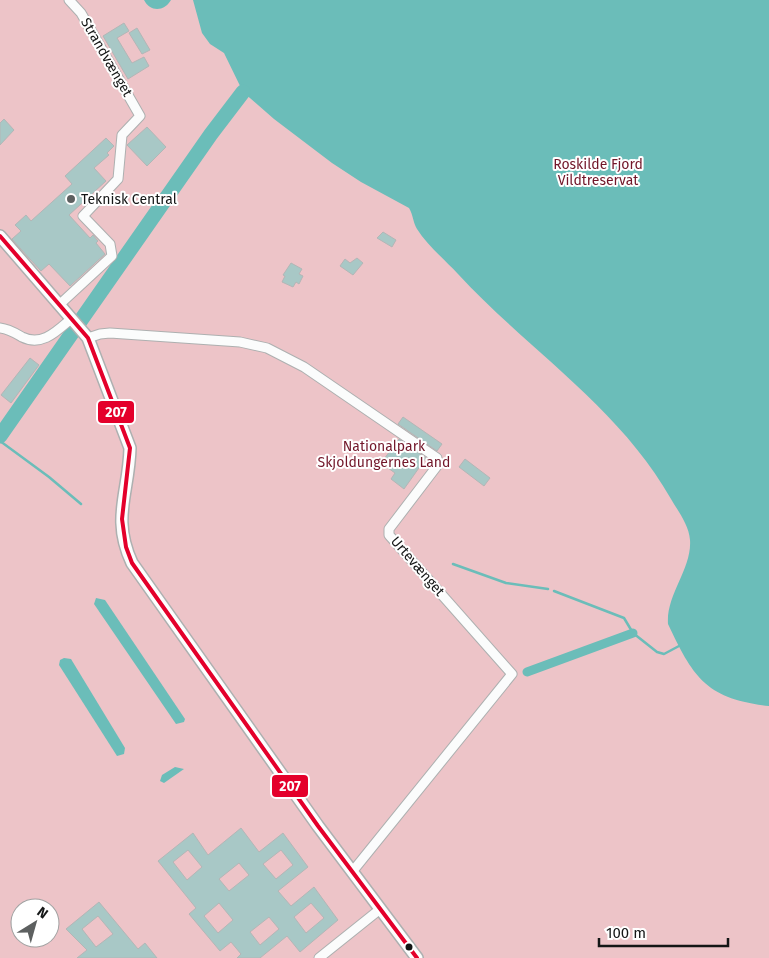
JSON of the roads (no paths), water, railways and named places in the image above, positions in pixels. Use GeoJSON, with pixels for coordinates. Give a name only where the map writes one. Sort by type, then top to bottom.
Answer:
{"type":"FeatureCollection","features":[{"type":"Feature","properties":{"kind":"street","name":"Strandvænget"},"geometry":{"type":"LineString","coordinates":[[59,305],[112,256],[110,244],[83,216],[118,180],[122,135],[140,116],[81,13],[69,0]]}},
{"type":"Feature","properties":{"kind":"street"},"geometry":{"type":"LineString","coordinates":[[0,236],[88,338],[130,448],[130,466],[121,508],[121,528],[124,546],[132,563],[352,872],[417,958]]}},
{"type":"Feature","properties":{"kind":"street"},"geometry":{"type":"LineString","coordinates":[[0,328],[32,340],[40,340],[52,336],[71,319]]}},
{"type":"Feature","properties":{"kind":"street","name":"Urtevænget"},"geometry":{"type":"LineString","coordinates":[[88,338],[110,333],[240,342],[267,348],[304,367],[437,458],[437,466],[390,528],[389,534],[512,674],[352,872]]}},
{"type":"Feature","properties":{"kind":"street"},"geometry":{"type":"LineString","coordinates":[[319,958],[380,910]]}},
{"type":"Feature","properties":{"kind":"water"},"geometry":{"type":"Polygon","coordinates":[[[144,0],[171,0],[165,7],[157,9],[150,7],[144,0]]]}},
{"type":"Feature","properties":{"kind":"water","name":"Roskilde Fjord Vildtreservat"},"geometry":{"type":"Polygon","coordinates":[[[193,0],[769,0],[769,706],[730,698],[716,691],[704,682],[685,658],[668,624],[668,613],[690,551],[689,534],[680,513],[650,466],[626,436],[599,407],[485,302],[431,247],[417,229],[409,208],[361,182],[332,163],[274,119],[243,92],[224,53],[210,44],[202,33],[193,0]]]}},
{"type":"Feature","properties":{"kind":"water"},"geometry":{"type":"Polygon","coordinates":[[[96,598],[105,600],[185,719],[184,722],[176,724],[94,604],[96,598]]]}},
{"type":"Feature","properties":{"kind":"water"},"geometry":{"type":"Polygon","coordinates":[[[64,658],[71,659],[125,748],[124,754],[117,756],[59,665],[60,660],[64,658]]]}},
{"type":"Feature","properties":{"kind":"water"},"geometry":{"type":"Polygon","coordinates":[[[175,767],[184,769],[164,783],[160,781],[162,775],[175,767]]]}},
{"type":"Feature","properties":{"kind":"waterway"},"geometry":{"type":"LineString","coordinates":[[0,436],[211,134],[243,92]]}},
{"type":"Feature","properties":{"kind":"waterway"},"geometry":{"type":"LineString","coordinates":[[0,441],[49,477],[81,504]]}},
{"type":"Feature","properties":{"kind":"waterway"},"geometry":{"type":"LineString","coordinates":[[453,564],[506,583],[548,589]]}},
{"type":"Feature","properties":{"kind":"waterway"},"geometry":{"type":"LineString","coordinates":[[554,591],[624,618],[633,633],[657,652],[664,654],[679,646]]}},
{"type":"Feature","properties":{"kind":"waterway"},"geometry":{"type":"LineString","coordinates":[[527,672],[633,633]]}},
{"type":"Feature","properties":{"kind":"place","name":"Teknisk Central"},"geometry":{"type":"Point","coordinates":[71,199]}},
{"type":"Feature","properties":{"kind":"park label","name":"Nationalpark Skjoldungernes Land"},"geometry":{"type":"Point","coordinates":[384,454]}}]}
